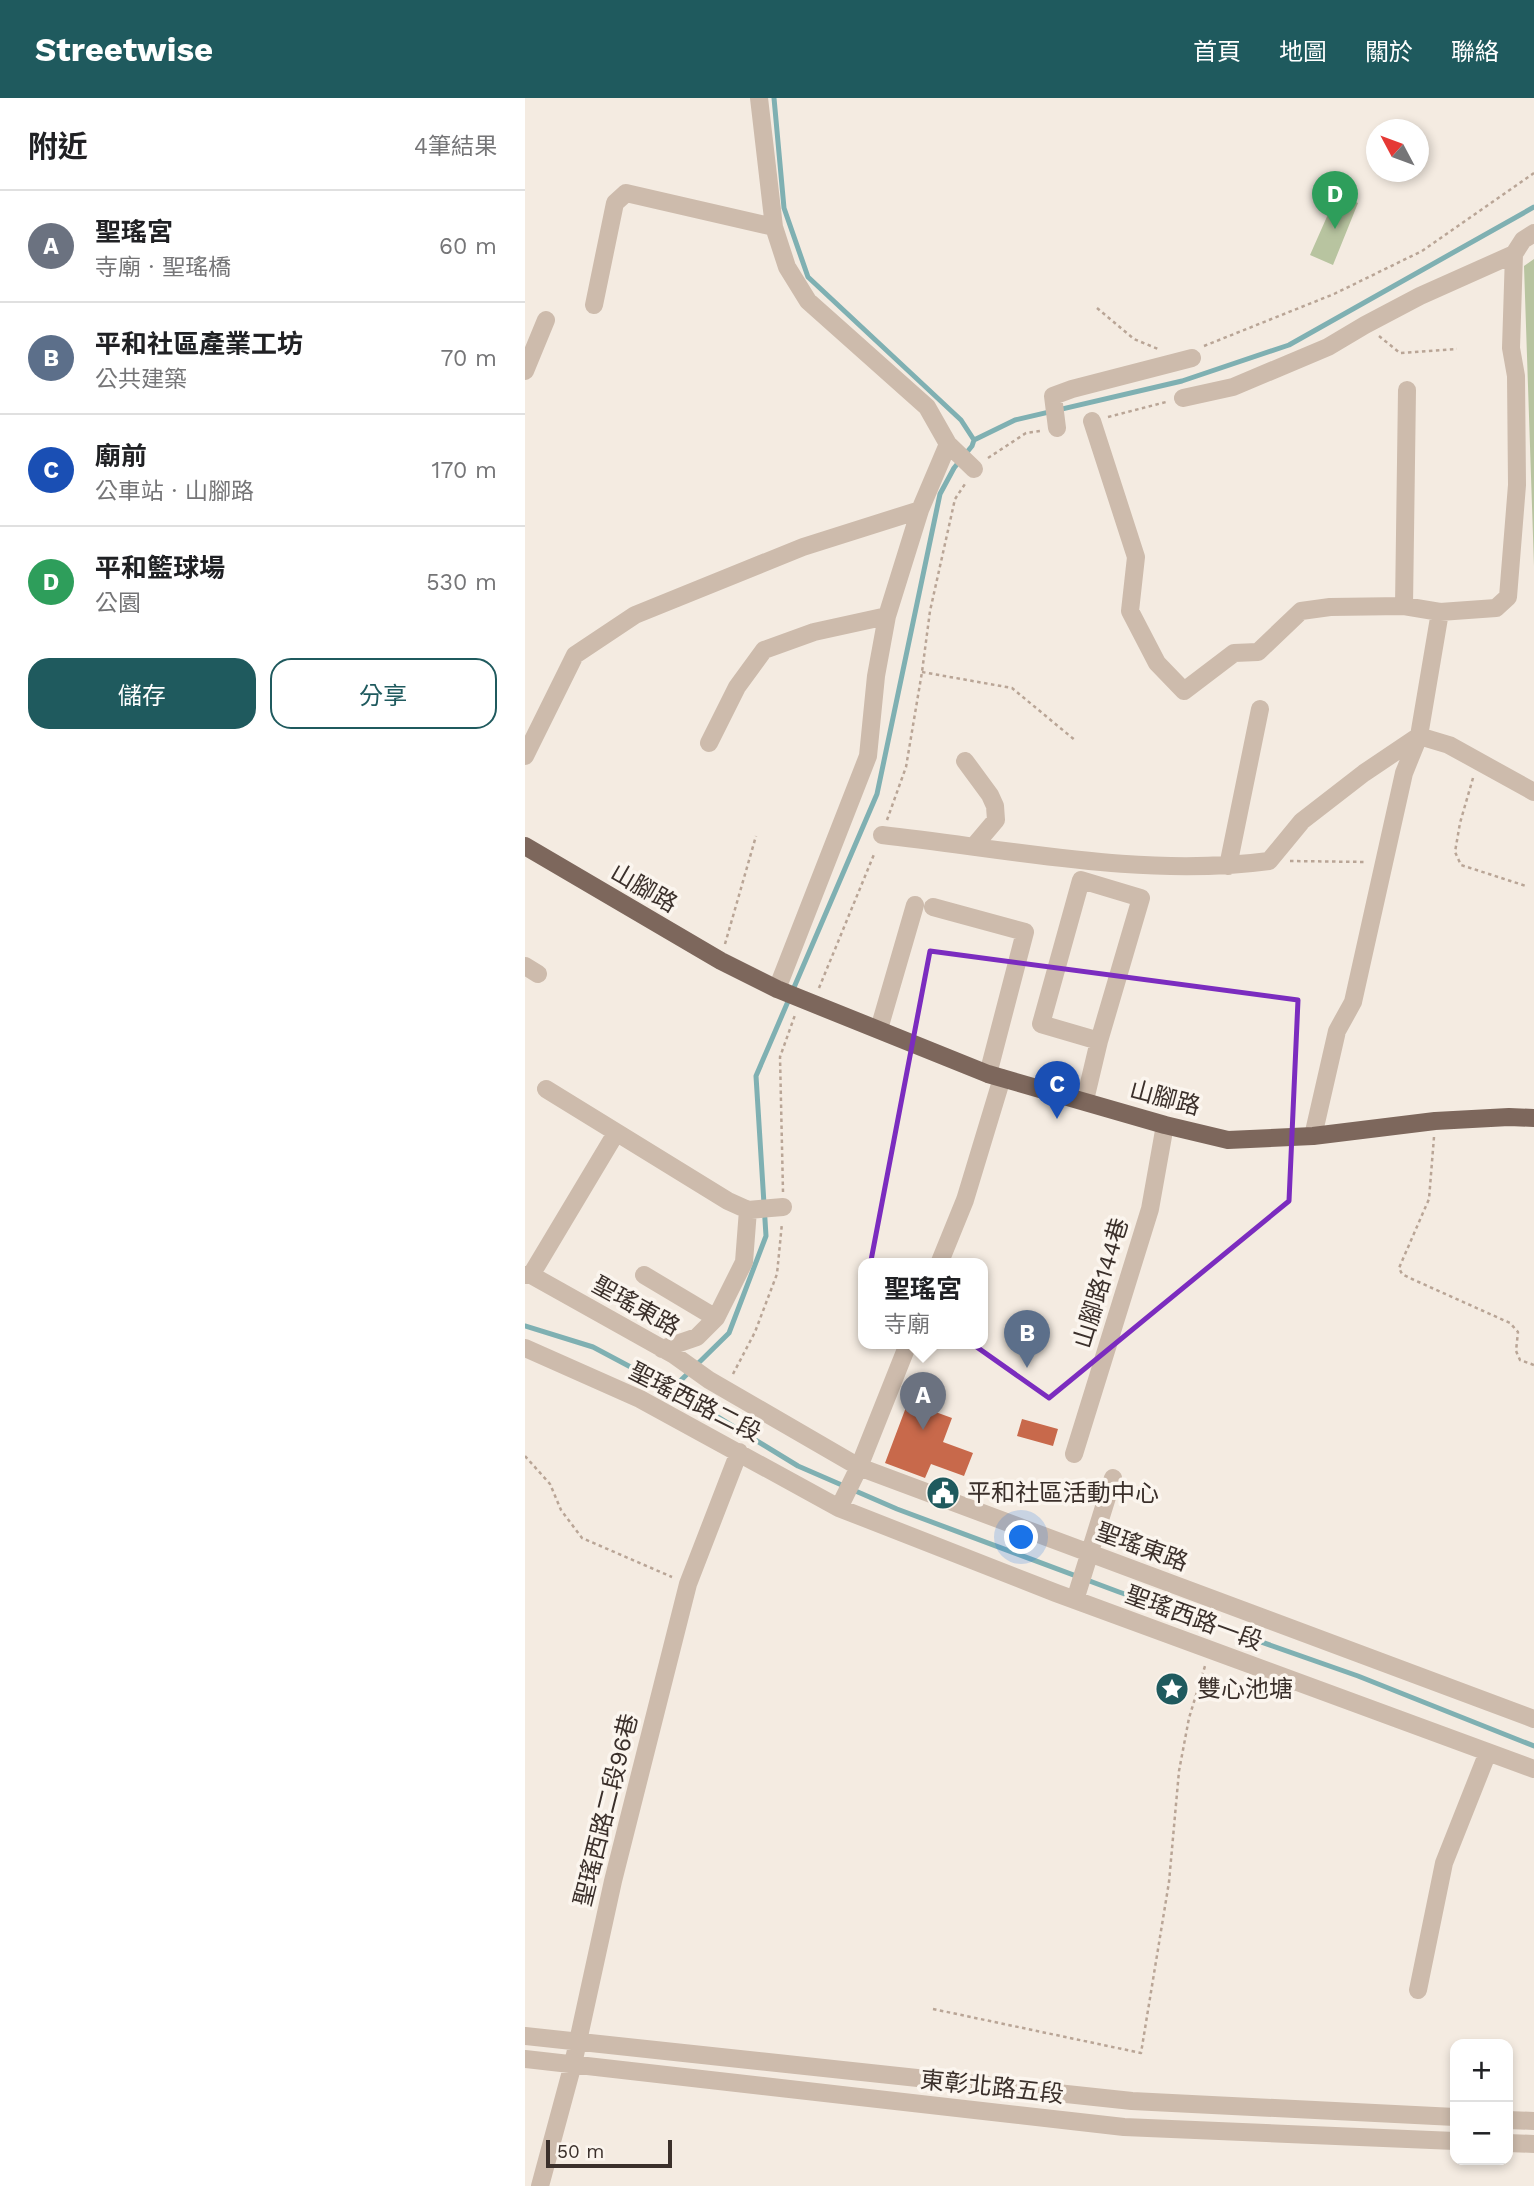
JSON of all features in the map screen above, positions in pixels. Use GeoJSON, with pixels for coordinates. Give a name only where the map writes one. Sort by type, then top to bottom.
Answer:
{"type":"FeatureCollection","features":[{"type":"Feature","properties":{"kind":"main road","name":"山腳路"},"geometry":{"type":"LineString","coordinates":[[525,846],[721,961],[777,989],[995,1076],[1165,1125],[1228,1140],[1313,1136],[1435,1121],[1534,1118]]}},
{"type":"Feature","properties":{"kind":"street"},"geometry":{"type":"LineString","coordinates":[[759,98],[774,227],[787,267],[808,301],[927,407],[948,444],[974,469]]}},
{"type":"Feature","properties":{"kind":"street"},"geometry":{"type":"LineString","coordinates":[[594,305],[615,203],[626,193],[774,227]]}},
{"type":"Feature","properties":{"kind":"street"},"geometry":{"type":"LineString","coordinates":[[1092,421],[1136,557],[1130,611],[1157,663],[1184,691],[1234,653],[1258,652],[1301,611],[1330,607],[1404,606],[1440,612],[1496,608],[1508,597],[1517,485],[1515,376],[1511,348],[1514,254],[1523,240],[1534,233]]}},
{"type":"Feature","properties":{"kind":"street"},"geometry":{"type":"LineString","coordinates":[[1184,398],[1233,387],[1328,347],[1420,296],[1514,254]]}},
{"type":"Feature","properties":{"kind":"street"},"geometry":{"type":"LineString","coordinates":[[525,371],[546,320]]}},
{"type":"Feature","properties":{"kind":"street"},"geometry":{"type":"LineString","coordinates":[[1057,428],[1053,396],[1072,388],[1192,358]]}},
{"type":"Feature","properties":{"kind":"street"},"geometry":{"type":"LineString","coordinates":[[1404,606],[1407,390]]}},
{"type":"Feature","properties":{"kind":"street"},"geometry":{"type":"LineString","coordinates":[[777,989],[868,756],[876,676],[887,616],[920,510],[948,444]]}},
{"type":"Feature","properties":{"kind":"street"},"geometry":{"type":"LineString","coordinates":[[525,756],[575,655],[635,615],[803,547],[920,510]]}},
{"type":"Feature","properties":{"kind":"street"},"geometry":{"type":"LineString","coordinates":[[1313,1136],[1338,1031],[1353,1002],[1404,773],[1419,736],[1440,612]]}},
{"type":"Feature","properties":{"kind":"street"},"geometry":{"type":"LineString","coordinates":[[709,743],[737,687],[764,650],[814,632],[887,616]]}},
{"type":"Feature","properties":{"kind":"street"},"geometry":{"type":"LineString","coordinates":[[1228,866],[1260,709]]}},
{"type":"Feature","properties":{"kind":"street"},"geometry":{"type":"LineString","coordinates":[[1419,736],[1449,745],[1534,792]]}},
{"type":"Feature","properties":{"kind":"street"},"geometry":{"type":"LineString","coordinates":[[882,835],[1130,865],[1228,866],[1269,861],[1302,821],[1364,773],[1419,736]]}},
{"type":"Feature","properties":{"kind":"street"},"geometry":{"type":"LineString","coordinates":[[965,761],[995,806],[996,820],[974,846]]}},
{"type":"Feature","properties":{"kind":"street"},"geometry":{"type":"LineString","coordinates":[[1085,1100],[1141,898],[1081,880],[1041,1024],[1100,1041]]}},
{"type":"Feature","properties":{"kind":"street"},"geometry":{"type":"LineString","coordinates":[[879,1029],[924,906],[1024,932],[995,1076],[965,1200],[941,1258]]}},
{"type":"Feature","properties":{"kind":"street"},"geometry":{"type":"LineString","coordinates":[[546,1089],[748,1210],[783,1207]]}},
{"type":"Feature","properties":{"kind":"street","name":"山腳路144巷"},"geometry":{"type":"LineString","coordinates":[[1074,1454],[1150,1209],[1165,1125]]}},
{"type":"Feature","properties":{"kind":"street"},"geometry":{"type":"LineString","coordinates":[[528,1275],[616,1133]]}},
{"type":"Feature","properties":{"kind":"street"},"geometry":{"type":"LineString","coordinates":[[668,1352],[697,1337],[716,1318],[744,1262],[748,1210]]}},
{"type":"Feature","properties":{"kind":"street","name":"聖瑤東路"},"geometry":{"type":"LineString","coordinates":[[528,1275],[668,1352],[858,1471],[1534,1719]]}},
{"type":"Feature","properties":{"kind":"street"},"geometry":{"type":"LineString","coordinates":[[644,1275],[716,1318]]}},
{"type":"Feature","properties":{"kind":"street","name":"聖瑤西路二段"},"geometry":{"type":"LineString","coordinates":[[525,1348],[641,1399],[839,1508]]}},
{"type":"Feature","properties":{"kind":"street"},"geometry":{"type":"LineString","coordinates":[[839,1508],[858,1471],[906,1349]]}},
{"type":"Feature","properties":{"kind":"street","name":"聖瑤西路二段96巷"},"geometry":{"type":"LineString","coordinates":[[540,2186],[573,2064],[613,1881],[688,1584],[739,1452]]}},
{"type":"Feature","properties":{"kind":"street"},"geometry":{"type":"LineString","coordinates":[[1075,1600],[1113,1478]]}},
{"type":"Feature","properties":{"kind":"street","name":"聖瑤西路一段"},"geometry":{"type":"LineString","coordinates":[[839,1508],[1075,1600],[1534,1769]]}},
{"type":"Feature","properties":{"kind":"street"},"geometry":{"type":"LineString","coordinates":[[1418,1990],[1444,1863],[1488,1752]]}},
{"type":"Feature","properties":{"kind":"street","name":"東彰北路五段"},"geometry":{"type":"LineString","coordinates":[[525,2036],[1132,2101],[1450,2117]]}},
{"type":"Feature","properties":{"kind":"street","name":"東彰北路五段"},"geometry":{"type":"LineString","coordinates":[[525,2059],[1124,2126],[1450,2141]]}},
{"type":"Feature","properties":{"kind":"street"},"geometry":{"type":"LineString","coordinates":[[1513,2120],[1534,2121]]}},
{"type":"Feature","properties":{"kind":"street"},"geometry":{"type":"LineString","coordinates":[[1513,2143],[1534,2144]]}},
{"type":"Feature","properties":{"kind":"path"},"geometry":{"type":"LineString","coordinates":[[1192,358],[1199,348],[1334,294],[1422,251],[1534,173]]}},
{"type":"Feature","properties":{"kind":"path"},"geometry":{"type":"LineString","coordinates":[[1097,308],[1135,339],[1165,352]]}},
{"type":"Feature","properties":{"kind":"path"},"geometry":{"type":"LineString","coordinates":[[1364,325],[1400,354],[1457,349]]}},
{"type":"Feature","properties":{"kind":"path"},"geometry":{"type":"LineString","coordinates":[[1092,421],[1184,398]]}},
{"type":"Feature","properties":{"kind":"path"},"geometry":{"type":"LineString","coordinates":[[714,1383],[736,1372],[777,1274],[783,1207],[780,1057],[794,1016],[807,1001],[882,835],[906,767],[930,611],[955,499],[974,469],[1026,433],[1057,428]]}},
{"type":"Feature","properties":{"kind":"path"},"geometry":{"type":"LineString","coordinates":[[922,672],[1012,688],[1076,741]]}},
{"type":"Feature","properties":{"kind":"path"},"geometry":{"type":"LineString","coordinates":[[1477,761],[1460,822],[1455,852],[1461,865],[1526,886]]}},
{"type":"Feature","properties":{"kind":"path"},"geometry":{"type":"LineString","coordinates":[[721,961],[756,836]]}},
{"type":"Feature","properties":{"kind":"path"},"geometry":{"type":"LineString","coordinates":[[1269,861],[1386,863]]}},
{"type":"Feature","properties":{"kind":"path"},"geometry":{"type":"LineString","coordinates":[[1435,1121],[1429,1199],[1399,1268],[1402,1274],[1412,1279],[1510,1323],[1518,1332],[1516,1351],[1520,1360],[1534,1365]]}},
{"type":"Feature","properties":{"kind":"path"},"geometry":{"type":"LineString","coordinates":[[525,1456],[550,1484],[561,1510],[582,1538],[688,1584]]}},
{"type":"Feature","properties":{"kind":"path"},"geometry":{"type":"LineString","coordinates":[[933,2009],[1141,2053],[1169,1882],[1179,1772],[1189,1718],[1210,1650]]}},
{"type":"Feature","properties":{"kind":"highlighted area"},"geometry":{"type":"Polygon","coordinates":[[[930,951],[1298,1000],[1289,1201],[1049,1398],[869,1271],[930,951]]]}},
{"type":"Feature","properties":{"kind":"green space"},"geometry":{"type":"Polygon","coordinates":[[[1337,194],[1358,203],[1333,265],[1310,255],[1337,194]]]}},
{"type":"Feature","properties":{"kind":"green space"},"geometry":{"type":"Polygon","coordinates":[[[1534,259],[1534,566],[1524,266],[1534,259]]]}},
{"type":"Feature","properties":{"kind":"building"},"geometry":{"type":"Polygon","coordinates":[[[908,1402],[952,1418],[943,1442],[973,1453],[964,1476],[931,1464],[925,1478],[885,1463],[908,1402]]]}},
{"type":"Feature","properties":{"kind":"building"},"geometry":{"type":"Polygon","coordinates":[[[1022,1419],[1058,1429],[1053,1446],[1017,1436],[1022,1419]]]}},
{"type":"Feature","properties":{"kind":"waterway"},"geometry":{"type":"LineString","coordinates":[[774,98],[784,208],[808,277],[961,420],[974,440]]}},
{"type":"Feature","properties":{"kind":"waterway"},"geometry":{"type":"LineString","coordinates":[[672,1389],[729,1333],[766,1236],[756,1076],[877,794],[940,494],[974,440],[1015,420],[1182,381],[1289,345],[1534,207]]}},
{"type":"Feature","properties":{"kind":"waterway"},"geometry":{"type":"LineString","coordinates":[[525,1326],[593,1347],[672,1389],[798,1466],[897,1509],[1119,1592],[1358,1676],[1534,1746]]}},
{"type":"Feature","properties":{"kind":"place","name":"平和籃球場"},"geometry":{"type":"Point","coordinates":[1335,229]}},
{"type":"Feature","properties":{"kind":"place","name":"廟前"},"geometry":{"type":"Point","coordinates":[1057,1119]}},
{"type":"Feature","properties":{"kind":"place","name":"平和社區產業工坊"},"geometry":{"type":"Point","coordinates":[1027,1368]}},
{"type":"Feature","properties":{"kind":"place","name":"聖瑤宮"},"geometry":{"type":"Point","coordinates":[923,1430]}},
{"type":"Feature","properties":{"kind":"place","name":"平和社區活動中心"},"geometry":{"type":"Point","coordinates":[943,1493]}},
{"type":"Feature","properties":{"kind":"place","name":"雙心池塘"},"geometry":{"type":"Point","coordinates":[1172,1689]}}]}
